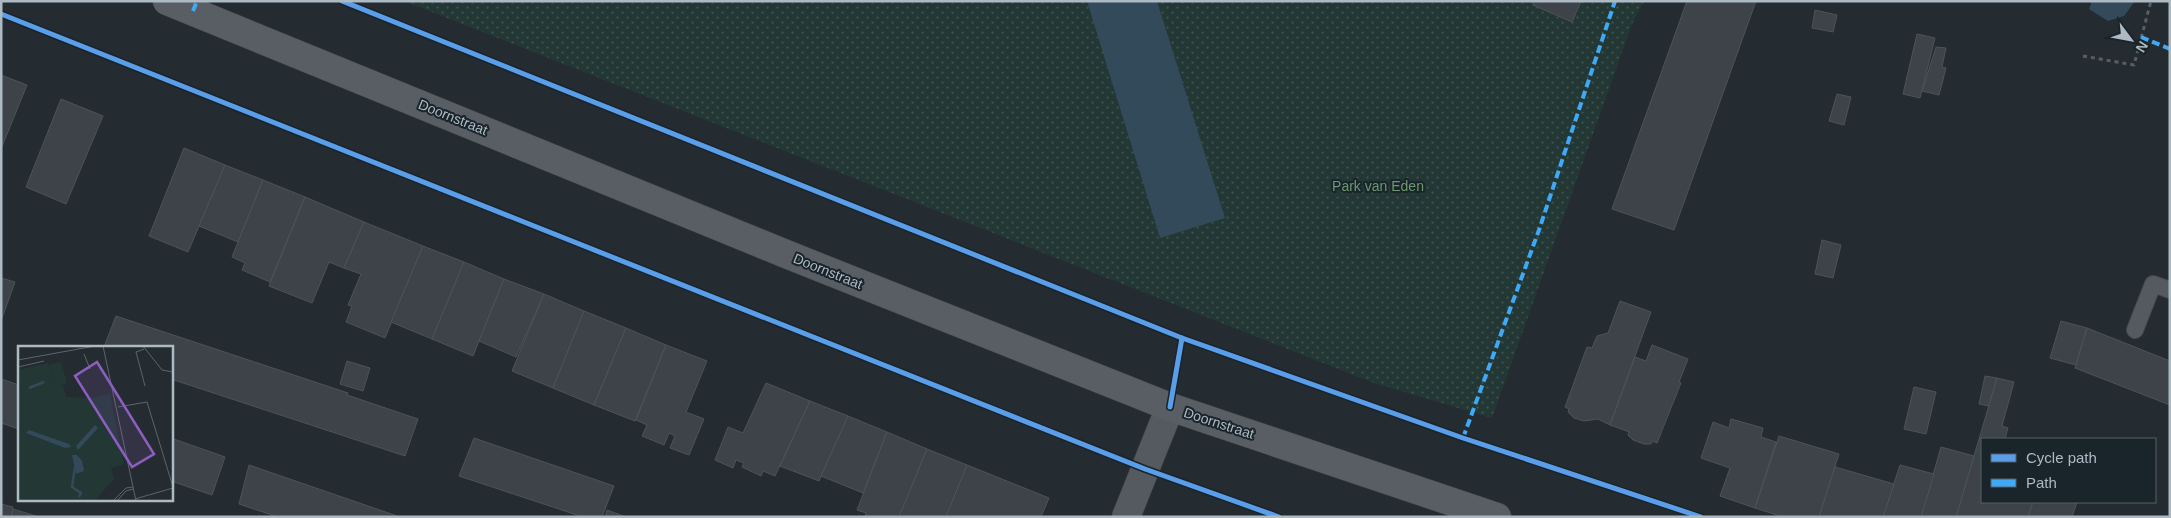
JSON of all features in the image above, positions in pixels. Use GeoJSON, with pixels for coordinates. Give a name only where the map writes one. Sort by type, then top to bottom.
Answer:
{"type":"FeatureCollection","features":[{"type":"Feature","properties":{"kind":"street","name":"Doornstraat"},"geometry":{"type":"LineString","coordinates":[[168,1],[786,254],[1170,407],[1497,517]]}},
{"type":"Feature","properties":{"kind":"street"},"geometry":{"type":"LineString","coordinates":[[1126,517],[1170,407]]}},
{"type":"Feature","properties":{"kind":"lane"},"geometry":{"type":"LineString","coordinates":[[2135,330],[2153,284],[2170,290]]}},
{"type":"Feature","properties":{"kind":"path"},"geometry":{"type":"LineString","coordinates":[[2083,56],[2134,65],[2151,1]]}},
{"type":"Feature","properties":{"kind":"green space","name":"Park van Eden"},"geometry":{"type":"Polygon","coordinates":[[[404,1],[1644,1],[1632,24],[1492,418],[1374,383],[404,1]]]}},
{"type":"Feature","properties":{"kind":"water"},"geometry":{"type":"Polygon","coordinates":[[[1087,1],[1157,1],[1225,218],[1160,238],[1087,1]]]}},
{"type":"Feature","properties":{"kind":"water"},"geometry":{"type":"Polygon","coordinates":[[[2092,1],[2135,1],[2124,16],[2108,21],[2089,9],[2092,1]]]}},
{"type":"Feature","properties":{"kind":"building"},"geometry":{"type":"Polygon","coordinates":[[[1535,1],[1581,1],[1572,22],[1533,5],[1535,1]]]}},
{"type":"Feature","properties":{"kind":"building"},"geometry":{"type":"Polygon","coordinates":[[[1687,1],[1756,1],[1674,230],[1612,209],[1687,1]]]}},
{"type":"Feature","properties":{"kind":"building"},"geometry":{"type":"Polygon","coordinates":[[[1815,10],[1837,15],[1833,32],[1812,28],[1815,10]]]}},
{"type":"Feature","properties":{"kind":"building"},"geometry":{"type":"Polygon","coordinates":[[[1917,34],[1935,38],[1920,98],[1903,94],[1917,34]]]}},
{"type":"Feature","properties":{"kind":"building"},"geometry":{"type":"Polygon","coordinates":[[[1936,47],[1946,48],[1942,67],[1946,68],[1939,95],[1922,91],[1936,47]]]}},
{"type":"Feature","properties":{"kind":"building"},"geometry":{"type":"Polygon","coordinates":[[[1,75],[27,85],[1,149],[1,75]]]}},
{"type":"Feature","properties":{"kind":"building"},"geometry":{"type":"Polygon","coordinates":[[[1837,94],[1851,97],[1844,125],[1829,121],[1837,94]]]}},
{"type":"Feature","properties":{"kind":"building"},"geometry":{"type":"Polygon","coordinates":[[[61,99],[103,116],[66,204],[26,187],[61,99]]]}},
{"type":"Feature","properties":{"kind":"building"},"geometry":{"type":"Polygon","coordinates":[[[184,148],[225,165],[188,252],[149,236],[184,148]]]}},
{"type":"Feature","properties":{"kind":"building"},"geometry":{"type":"Polygon","coordinates":[[[225,165],[263,180],[238,242],[199,226],[225,165]]]}},
{"type":"Feature","properties":{"kind":"building"},"geometry":{"type":"Polygon","coordinates":[[[263,180],[305,197],[270,282],[242,270],[245,263],[232,257],[263,180]]]}},
{"type":"Feature","properties":{"kind":"building"},"geometry":{"type":"Polygon","coordinates":[[[305,197],[364,222],[344,268],[329,262],[312,303],[269,286],[305,197]]]}},
{"type":"Feature","properties":{"kind":"building"},"geometry":{"type":"Polygon","coordinates":[[[364,222],[423,246],[385,338],[346,322],[352,306],[348,305],[361,274],[344,268],[364,222]]]}},
{"type":"Feature","properties":{"kind":"building"},"geometry":{"type":"Polygon","coordinates":[[[1822,240],[1841,245],[1833,278],[1815,274],[1822,240]]]}},
{"type":"Feature","properties":{"kind":"building"},"geometry":{"type":"Polygon","coordinates":[[[423,246],[464,262],[432,339],[391,322],[423,246]]]}},
{"type":"Feature","properties":{"kind":"building"},"geometry":{"type":"Polygon","coordinates":[[[464,262],[504,279],[473,356],[432,339],[464,262]]]}},
{"type":"Feature","properties":{"kind":"building"},"geometry":{"type":"Polygon","coordinates":[[[1,278],[15,282],[1,321],[1,278]]]}},
{"type":"Feature","properties":{"kind":"building"},"geometry":{"type":"Polygon","coordinates":[[[504,279],[544,294],[516,357],[479,341],[504,279]]]}},
{"type":"Feature","properties":{"kind":"building"},"geometry":{"type":"Polygon","coordinates":[[[544,294],[584,311],[553,388],[512,371],[544,294]]]}},
{"type":"Feature","properties":{"kind":"building"},"geometry":{"type":"Polygon","coordinates":[[[1620,301],[1651,312],[1610,425],[1598,419],[1584,421],[1574,418],[1568,412],[1569,409],[1565,407],[1587,347],[1592,348],[1597,336],[1608,333],[1620,301]]]}},
{"type":"Feature","properties":{"kind":"building"},"geometry":{"type":"Polygon","coordinates":[[[584,311],[626,328],[594,405],[553,388],[584,311]]]}},
{"type":"Feature","properties":{"kind":"building"},"geometry":{"type":"Polygon","coordinates":[[[116,316],[348,393],[347,395],[418,419],[405,456],[172,379],[172,346],[104,346],[116,316]]]}},
{"type":"Feature","properties":{"kind":"building"},"geometry":{"type":"Polygon","coordinates":[[[2061,321],[2087,328],[2076,365],[2050,358],[2061,321]]]}},
{"type":"Feature","properties":{"kind":"building"},"geometry":{"type":"Polygon","coordinates":[[[626,328],[666,345],[635,421],[594,405],[626,328]]]}},
{"type":"Feature","properties":{"kind":"building"},"geometry":{"type":"Polygon","coordinates":[[[2087,328],[2170,361],[2170,405],[2075,368],[2087,328]]]}},
{"type":"Feature","properties":{"kind":"building"},"geometry":{"type":"Polygon","coordinates":[[[666,345],[707,361],[686,412],[704,419],[689,455],[670,448],[675,436],[669,433],[664,445],[642,436],[647,425],[636,420],[666,345]]]}},
{"type":"Feature","properties":{"kind":"building"},"geometry":{"type":"Polygon","coordinates":[[[1652,345],[1688,359],[1679,382],[1681,383],[1657,443],[1652,441],[1651,444],[1644,444],[1633,440],[1628,435],[1629,432],[1610,425],[1635,357],[1646,361],[1652,345]]]}},
{"type":"Feature","properties":{"kind":"building"},"geometry":{"type":"Polygon","coordinates":[[[347,361],[370,368],[363,391],[340,384],[347,361]]]}},
{"type":"Feature","properties":{"kind":"building"},"geometry":{"type":"Polygon","coordinates":[[[1985,376],[1997,378],[1989,406],[1979,404],[1985,376]]]}},
{"type":"Feature","properties":{"kind":"building"},"geometry":{"type":"Polygon","coordinates":[[[1997,378],[2014,382],[2002,426],[2008,428],[2005,438],[1981,438],[1981,503],[2033,503],[2028,517],[1956,517],[1997,378]]]}},
{"type":"Feature","properties":{"kind":"building"},"geometry":{"type":"Polygon","coordinates":[[[1,379],[18,385],[18,429],[1,423],[1,379]]]}},
{"type":"Feature","properties":{"kind":"building"},"geometry":{"type":"Polygon","coordinates":[[[766,383],[810,401],[775,476],[763,471],[761,476],[742,467],[744,463],[736,460],[733,468],[715,460],[728,427],[743,433],[766,383]]]}},
{"type":"Feature","properties":{"kind":"building"},"geometry":{"type":"Polygon","coordinates":[[[1914,387],[1936,392],[1926,434],[1904,429],[1914,387]]]}},
{"type":"Feature","properties":{"kind":"building"},"geometry":{"type":"Polygon","coordinates":[[[810,401],[848,416],[819,481],[780,466],[810,401]]]}},
{"type":"Feature","properties":{"kind":"building"},"geometry":{"type":"Polygon","coordinates":[[[848,416],[887,432],[863,493],[821,476],[848,416]]]}},
{"type":"Feature","properties":{"kind":"building"},"geometry":{"type":"Polygon","coordinates":[[[1731,419],[1763,428],[1761,437],[1776,442],[1755,508],[1720,496],[1730,468],[1701,458],[1713,422],[1729,428],[1731,419]]]}},
{"type":"Feature","properties":{"kind":"building"},"geometry":{"type":"Polygon","coordinates":[[[887,432],[927,449],[899,517],[865,517],[866,513],[857,510],[887,432]]]}},
{"type":"Feature","properties":{"kind":"building"},"geometry":{"type":"Polygon","coordinates":[[[1779,436],[1839,454],[1819,517],[1783,517],[1755,508],[1779,436]]]}},
{"type":"Feature","properties":{"kind":"building"},"geometry":{"type":"Polygon","coordinates":[[[172,438],[225,457],[212,495],[172,481],[172,438]]]}},
{"type":"Feature","properties":{"kind":"building"},"geometry":{"type":"Polygon","coordinates":[[[474,438],[614,486],[602,517],[583,517],[459,476],[474,438]]]}},
{"type":"Feature","properties":{"kind":"building"},"geometry":{"type":"Polygon","coordinates":[[[1941,447],[1974,456],[1956,517],[1921,517],[1941,447]]]}},
{"type":"Feature","properties":{"kind":"building"},"geometry":{"type":"Polygon","coordinates":[[[927,449],[967,465],[946,517],[899,517],[927,449]]]}},
{"type":"Feature","properties":{"kind":"building"},"geometry":{"type":"Polygon","coordinates":[[[249,465],[400,517],[278,517],[239,504],[249,465]]]}},
{"type":"Feature","properties":{"kind":"building"},"geometry":{"type":"Polygon","coordinates":[[[967,465],[1049,498],[1041,517],[946,517],[967,465]]]}},
{"type":"Feature","properties":{"kind":"building"},"geometry":{"type":"Polygon","coordinates":[[[1900,465],[1934,474],[1921,517],[1883,517],[1900,465]]]}},
{"type":"Feature","properties":{"kind":"building"},"geometry":{"type":"Polygon","coordinates":[[[1835,467],[1894,484],[1883,517],[1819,517],[1835,467]]]}},
{"type":"Feature","properties":{"kind":"building"},"geometry":{"type":"Polygon","coordinates":[[[2033,503],[2077,503],[2072,517],[2028,517],[2033,503]]]}},
{"type":"Feature","properties":{"kind":"building"},"geometry":{"type":"Polygon","coordinates":[[[1,504],[13,507],[11,517],[1,517],[1,504]]]}},
{"type":"Feature","properties":{"kind":"building"},"geometry":{"type":"Polygon","coordinates":[[[13,509],[39,517],[11,517],[13,509]]]}},
{"type":"Feature","properties":{"kind":"building"},"geometry":{"type":"Polygon","coordinates":[[[607,510],[626,517],[605,517],[607,510]]]}},
{"type":"Feature","properties":{"kind":"marked path"},"geometry":{"type":"LineString","coordinates":[[193,11],[197,1]]}},
{"type":"Feature","properties":{"kind":"marked path"},"geometry":{"type":"LineString","coordinates":[[1463,438],[1539,230],[1615,1]]}},
{"type":"Feature","properties":{"kind":"marked path"},"geometry":{"type":"LineString","coordinates":[[2141,37],[2170,49]]}},
{"type":"Feature","properties":{"kind":"cycle path"},"geometry":{"type":"LineString","coordinates":[[342,1],[1182,338],[1463,438],[1701,517]]}},
{"type":"Feature","properties":{"kind":"cycle path"},"geometry":{"type":"LineString","coordinates":[[1,14],[1145,469],[1279,517]]}},
{"type":"Feature","properties":{"kind":"cycle path"},"geometry":{"type":"LineString","coordinates":[[1170,407],[1182,338]]}}]}
